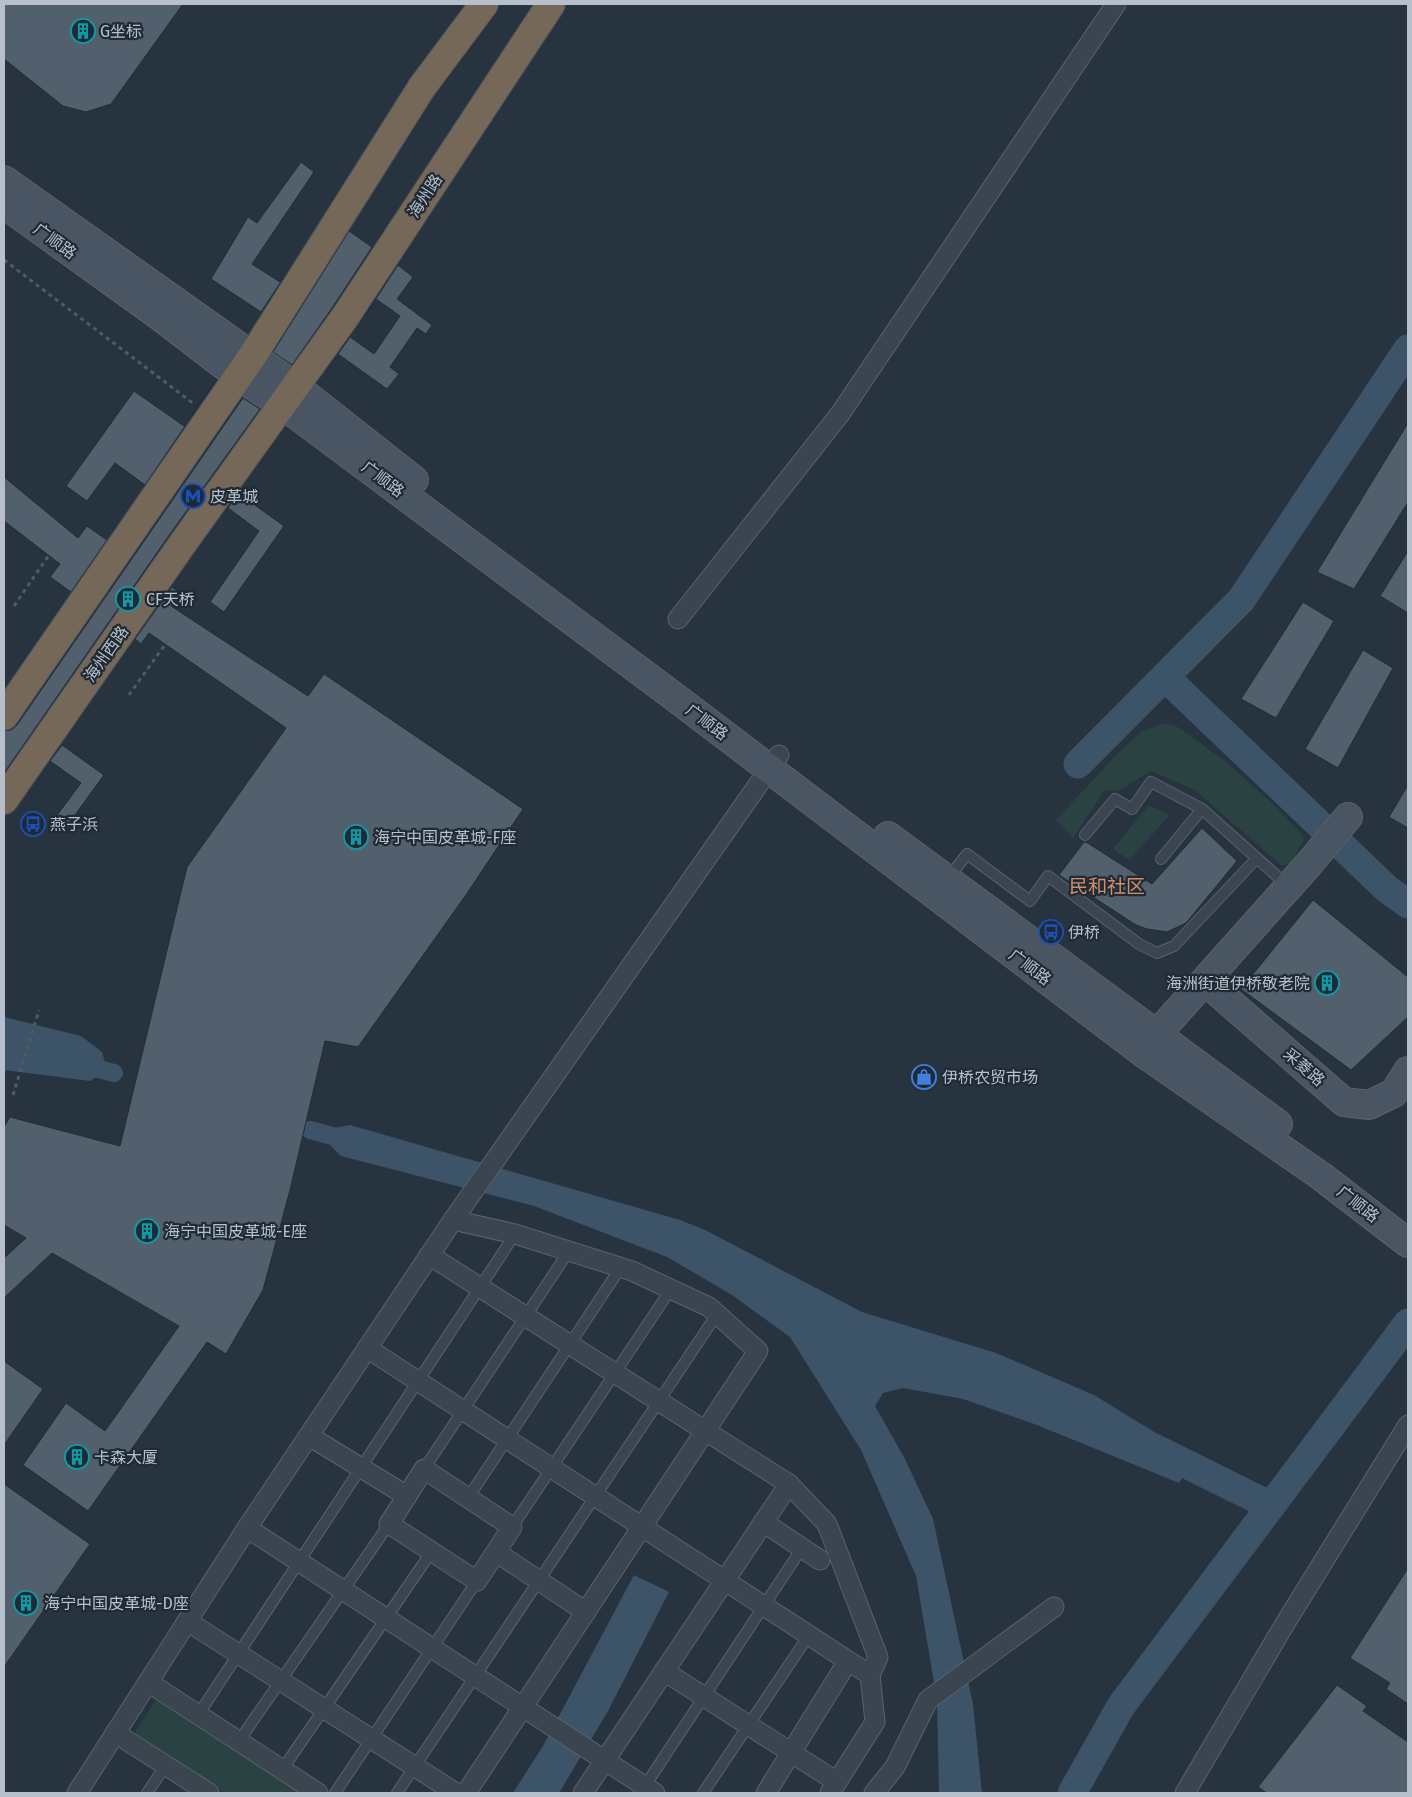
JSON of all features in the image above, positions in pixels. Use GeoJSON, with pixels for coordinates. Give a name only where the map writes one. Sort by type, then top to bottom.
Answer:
{"type":"FeatureCollection","features":[{"type":"Feature","properties":{"kind":"highway"},"geometry":{"type":"LineString","coordinates":[[4,716],[245,366],[422,87],[484,4]]}},
{"type":"Feature","properties":{"kind":"highway","name":"海州路"},"geometry":{"type":"LineString","coordinates":[[289,396],[346,317],[551,4]]}},
{"type":"Feature","properties":{"kind":"highway","name":"海州西路"},"geometry":{"type":"LineString","coordinates":[[4,800],[183,543],[289,396]]}},
{"type":"Feature","properties":{"kind":"main road","name":"广顺路"},"geometry":{"type":"LineString","coordinates":[[4,180],[245,366],[508,554],[774,762],[941,887],[1146,1055],[1328,1171]]}},
{"type":"Feature","properties":{"kind":"main road","name":"广顺路"},"geometry":{"type":"LineString","coordinates":[[4,204],[161,317],[245,366]]}},
{"type":"Feature","properties":{"kind":"main road"},"geometry":{"type":"LineString","coordinates":[[1157,1034],[1289,887],[1348,817]]}},
{"type":"Feature","properties":{"kind":"main road","name":"广顺路"},"geometry":{"type":"LineString","coordinates":[[941,887],[1157,1034],[1328,1171],[1408,1243]]}},
{"type":"Feature","properties":{"kind":"main road","name":"采菱路"},"geometry":{"type":"LineString","coordinates":[[1205,981],[1344,1102],[1369,1105],[1394,1093],[1408,1071]]}},
{"type":"Feature","properties":{"kind":"main road"},"geometry":{"type":"LineString","coordinates":[[1328,1171],[1408,1219]]}},
{"type":"Feature","properties":{"kind":"street"},"geometry":{"type":"LineString","coordinates":[[678,619],[840,414],[1116,4]]}},
{"type":"Feature","properties":{"kind":"street"},"geometry":{"type":"LineString","coordinates":[[76,1793],[247,1528],[456,1215],[774,762]]}},
{"type":"Feature","properties":{"kind":"street"},"geometry":{"type":"LineString","coordinates":[[456,1215],[621,1267],[672,1289],[709,1307],[758,1351],[586,1612],[530,1712],[466,1793]]}},
{"type":"Feature","properties":{"kind":"street"},"geometry":{"type":"LineString","coordinates":[[429,1256],[789,1484],[827,1524],[878,1657],[870,1675],[875,1722],[833,1788],[791,1753],[664,1671]]}},
{"type":"Feature","properties":{"kind":"street"},"geometry":{"type":"LineString","coordinates":[[367,1348],[870,1675]]}},
{"type":"Feature","properties":{"kind":"street"},"geometry":{"type":"LineString","coordinates":[[1185,1793],[1286,1622],[1408,1425]]}},
{"type":"Feature","properties":{"kind":"street"},"geometry":{"type":"LineString","coordinates":[[309,1436],[407,1496]]}},
{"type":"Feature","properties":{"kind":"street"},"geometry":{"type":"LineString","coordinates":[[424,1469],[512,1527],[477,1581],[389,1524],[407,1496],[424,1469]]}},
{"type":"Feature","properties":{"kind":"street"},"geometry":{"type":"LineString","coordinates":[[583,1793],[789,1484]]}},
{"type":"Feature","properties":{"kind":"street"},"geometry":{"type":"LineString","coordinates":[[763,1522],[820,1560]]}},
{"type":"Feature","properties":{"kind":"street"},"geometry":{"type":"LineString","coordinates":[[247,1528],[604,1760],[647,1791]]}},
{"type":"Feature","properties":{"kind":"street"},"geometry":{"type":"LineString","coordinates":[[496,1552],[586,1612]]}},
{"type":"Feature","properties":{"kind":"street"},"geometry":{"type":"LineString","coordinates":[[874,1793],[895,1767],[928,1700],[1054,1606]]}},
{"type":"Feature","properties":{"kind":"street"},"geometry":{"type":"LineString","coordinates":[[187,1621],[456,1793]]}},
{"type":"Feature","properties":{"kind":"street"},"geometry":{"type":"LineString","coordinates":[[766,1793],[848,1661]]}},
{"type":"Feature","properties":{"kind":"street"},"geometry":{"type":"LineString","coordinates":[[148,1682],[318,1793]]}},
{"type":"Feature","properties":{"kind":"street"},"geometry":{"type":"LineString","coordinates":[[115,1733],[206,1792]]}},
{"type":"Feature","properties":{"kind":"lane"},"geometry":{"type":"LineString","coordinates":[[1085,835],[1115,799],[1132,808],[1151,782],[1202,809],[1289,887]]}},
{"type":"Feature","properties":{"kind":"lane"},"geometry":{"type":"LineString","coordinates":[[1161,860],[1202,809]]}},
{"type":"Feature","properties":{"kind":"lane"},"geometry":{"type":"LineString","coordinates":[[941,887],[967,854],[1030,901],[1048,876],[1139,944],[1157,953],[1174,946],[1257,858]]}},
{"type":"Feature","properties":{"kind":"lane"},"geometry":{"type":"LineString","coordinates":[[198,1715],[515,1234]]}},
{"type":"Feature","properties":{"kind":"lane"},"geometry":{"type":"LineString","coordinates":[[424,1469],[568,1251]]}},
{"type":"Feature","properties":{"kind":"lane"},"geometry":{"type":"LineString","coordinates":[[468,1498],[621,1267]]}},
{"type":"Feature","properties":{"kind":"lane"},"geometry":{"type":"LineString","coordinates":[[512,1527],[672,1289]]}},
{"type":"Feature","properties":{"kind":"lane"},"geometry":{"type":"LineString","coordinates":[[397,1793],[717,1314]]}},
{"type":"Feature","properties":{"kind":"lane"},"geometry":{"type":"LineString","coordinates":[[239,1742],[389,1524]]}},
{"type":"Feature","properties":{"kind":"lane"},"geometry":{"type":"LineString","coordinates":[[647,1791],[704,1697],[802,1548]]}},
{"type":"Feature","properties":{"kind":"lane"},"geometry":{"type":"LineString","coordinates":[[282,1770],[432,1551]]}},
{"type":"Feature","properties":{"kind":"lane"},"geometry":{"type":"LineString","coordinates":[[335,1793],[477,1581]]}},
{"type":"Feature","properties":{"kind":"lane"},"geometry":{"type":"LineString","coordinates":[[703,1793],[809,1635]]}},
{"type":"Feature","properties":{"kind":"lane"},"geometry":{"type":"LineString","coordinates":[[147,1793],[166,1765]]}},
{"type":"Feature","properties":{"kind":"path"},"geometry":{"type":"LineString","coordinates":[[4,260],[196,405]]}},
{"type":"Feature","properties":{"kind":"path"},"geometry":{"type":"LineString","coordinates":[[14,606],[50,555]]}},
{"type":"Feature","properties":{"kind":"path"},"geometry":{"type":"LineString","coordinates":[[129,696],[169,639]]}},
{"type":"Feature","properties":{"kind":"path"},"geometry":{"type":"LineString","coordinates":[[13,1095],[39,1010]]}},
{"type":"Feature","properties":{"kind":"green space"},"geometry":{"type":"Polygon","coordinates":[[[1163,723],[1178,727],[1225,761],[1275,806],[1305,838],[1291,863],[1282,866],[1195,790],[1151,771],[1120,790],[1104,791],[1073,838],[1056,820],[1119,752],[1141,732],[1163,723]]]}},
{"type":"Feature","properties":{"kind":"green space"},"geometry":{"type":"Polygon","coordinates":[[[1149,805],[1170,815],[1129,860],[1113,849],[1149,805]]]}},
{"type":"Feature","properties":{"kind":"green space"},"geometry":{"type":"Polygon","coordinates":[[[159,1695],[308,1793],[225,1793],[134,1734],[159,1695]]]}},
{"type":"Feature","properties":{"kind":"water"},"geometry":{"type":"Polygon","coordinates":[[[4,1017],[81,1036],[102,1052],[107,1070],[90,1081],[4,1070],[4,1017]]]}},
{"type":"Feature","properties":{"kind":"water"},"geometry":{"type":"Polygon","coordinates":[[[350,1125],[680,1220],[707,1231],[862,1312],[996,1353],[1094,1395],[1195,1457],[1179,1483],[1037,1425],[963,1399],[903,1388],[883,1393],[875,1406],[905,1459],[933,1519],[973,1704],[982,1793],[939,1793],[937,1700],[916,1576],[861,1450],[790,1337],[732,1295],[667,1257],[534,1206],[341,1156],[316,1131],[350,1125]]]}},
{"type":"Feature","properties":{"kind":"water"},"geometry":{"type":"Polygon","coordinates":[[[634,1575],[669,1592],[608,1711],[559,1793],[513,1793],[543,1746],[634,1575]]]}},
{"type":"Feature","properties":{"kind":"building","name":"G坐标"},"geometry":{"type":"Polygon","coordinates":[[[4,4],[183,4],[111,104],[86,112],[63,106],[4,59],[4,4]]]}},
{"type":"Feature","properties":{"kind":"building"},"geometry":{"type":"Polygon","coordinates":[[[301,162],[314,172],[252,264],[280,282],[286,274],[261,312],[211,279],[248,217],[257,223],[301,162]]]}},
{"type":"Feature","properties":{"kind":"building"},"geometry":{"type":"Polygon","coordinates":[[[349,231],[372,247],[292,365],[273,352],[349,231]]]}},
{"type":"Feature","properties":{"kind":"building"},"geometry":{"type":"Polygon","coordinates":[[[398,265],[413,277],[397,299],[432,325],[426,334],[417,328],[390,367],[399,374],[387,389],[338,354],[350,337],[374,354],[400,316],[376,299],[364,317],[398,265]]]}},
{"type":"Feature","properties":{"kind":"building"},"geometry":{"type":"Polygon","coordinates":[[[217,379],[145,485],[115,463],[87,501],[66,486],[134,391],[184,426],[217,379]]]}},
{"type":"Feature","properties":{"kind":"building"},"geometry":{"type":"Polygon","coordinates":[[[243,398],[260,409],[170,534],[4,773],[4,731],[11,730],[17,725],[243,398]]]}},
{"type":"Feature","properties":{"kind":"building"},"geometry":{"type":"Polygon","coordinates":[[[1408,423],[1408,502],[1354,589],[1317,572],[1408,423]]]}},
{"type":"Feature","properties":{"kind":"building"},"geometry":{"type":"Polygon","coordinates":[[[4,477],[78,538],[87,526],[107,540],[71,592],[50,577],[60,564],[4,521],[4,477]]]}},
{"type":"Feature","properties":{"kind":"building"},"geometry":{"type":"Polygon","coordinates":[[[238,493],[284,526],[224,612],[210,602],[259,531],[228,508],[238,493]]]}},
{"type":"Feature","properties":{"kind":"building"},"geometry":{"type":"Polygon","coordinates":[[[1408,551],[1408,613],[1380,596],[1408,551]]]}},
{"type":"Feature","properties":{"kind":"building"},"geometry":{"type":"Polygon","coordinates":[[[172,587],[180,593],[171,606],[308,696],[324,674],[523,809],[468,892],[358,1047],[325,1041],[290,1190],[263,1290],[226,1354],[207,1342],[88,1511],[23,1465],[66,1403],[105,1431],[179,1326],[52,1253],[4,1298],[4,1258],[26,1238],[4,1225],[4,1127],[10,1117],[120,1146],[187,867],[286,728],[149,633],[141,644],[135,639],[172,587]]]}},
{"type":"Feature","properties":{"kind":"building"},"geometry":{"type":"Polygon","coordinates":[[[1303,602],[1334,621],[1276,718],[1241,699],[1303,602]]]}},
{"type":"Feature","properties":{"kind":"building"},"geometry":{"type":"Polygon","coordinates":[[[1363,650],[1393,668],[1338,768],[1305,749],[1363,650]]]}},
{"type":"Feature","properties":{"kind":"building"},"geometry":{"type":"Polygon","coordinates":[[[62,745],[104,775],[67,826],[55,818],[81,783],[50,761],[62,745]]]}},
{"type":"Feature","properties":{"kind":"building"},"geometry":{"type":"Polygon","coordinates":[[[1408,785],[1408,828],[1389,817],[1408,785]]]}},
{"type":"Feature","properties":{"kind":"building"},"geometry":{"type":"Polygon","coordinates":[[[1202,828],[1237,861],[1186,923],[1167,932],[1136,925],[1059,875],[1084,842],[1086,842],[1152,884],[1202,828]]]}},
{"type":"Feature","properties":{"kind":"building","name":"海洲街道伊桥敬老院"},"geometry":{"type":"Polygon","coordinates":[[[1313,900],[1408,977],[1408,1017],[1351,1070],[1241,989],[1313,900]]]}},
{"type":"Feature","properties":{"kind":"building"},"geometry":{"type":"Polygon","coordinates":[[[4,1361],[43,1389],[4,1445],[4,1361]]]}},
{"type":"Feature","properties":{"kind":"building","name":"海宁中国皮革城-D座"},"geometry":{"type":"Polygon","coordinates":[[[4,1484],[90,1544],[4,1667],[4,1484]]]}},
{"type":"Feature","properties":{"kind":"building"},"geometry":{"type":"Polygon","coordinates":[[[1408,1568],[1408,1704],[1386,1689],[1390,1683],[1350,1658],[1408,1568]]]}},
{"type":"Feature","properties":{"kind":"building"},"geometry":{"type":"Polygon","coordinates":[[[1337,1685],[1367,1706],[1363,1711],[1408,1742],[1408,1793],[1267,1793],[1258,1787],[1337,1685]]]}},
{"type":"Feature","properties":{"kind":"waterway"},"geometry":{"type":"LineString","coordinates":[[1078,764],[1241,600],[1408,349]]}},
{"type":"Feature","properties":{"kind":"waterway"},"geometry":{"type":"LineString","coordinates":[[1165,677],[1387,889],[1408,904]]}},
{"type":"Feature","properties":{"kind":"waterway"},"geometry":{"type":"LineString","coordinates":[[83,1065],[114,1073]]}},
{"type":"Feature","properties":{"kind":"waterway"},"geometry":{"type":"LineString","coordinates":[[310,1130],[340,1138]]}},
{"type":"Feature","properties":{"kind":"waterway"},"geometry":{"type":"LineString","coordinates":[[1072,1793],[1121,1706],[1408,1323]]}},
{"type":"Feature","properties":{"kind":"waterway"},"geometry":{"type":"LineString","coordinates":[[1154,1448],[1271,1506]]}},
{"type":"Feature","properties":{"kind":"place","name":"G坐标"},"geometry":{"type":"Point","coordinates":[83,31]}},
{"type":"Feature","properties":{"kind":"place","name":"皮革城"},"geometry":{"type":"Point","coordinates":[193,496]}},
{"type":"Feature","properties":{"kind":"place","name":"CF天桥"},"geometry":{"type":"Point","coordinates":[128,599]}},
{"type":"Feature","properties":{"kind":"place","name":"燕子浜"},"geometry":{"type":"Point","coordinates":[33,824]}},
{"type":"Feature","properties":{"kind":"place","name":"海宁中国皮革城-F座"},"geometry":{"type":"Point","coordinates":[356,837]}},
{"type":"Feature","properties":{"kind":"place","name":"伊桥"},"geometry":{"type":"Point","coordinates":[1051,932]}},
{"type":"Feature","properties":{"kind":"place","name":"海洲街道伊桥敬老院"},"geometry":{"type":"Point","coordinates":[1327,983]}},
{"type":"Feature","properties":{"kind":"place","name":"伊桥农贸市场"},"geometry":{"type":"Point","coordinates":[924,1077]}},
{"type":"Feature","properties":{"kind":"place","name":"海宁中国皮革城-E座"},"geometry":{"type":"Point","coordinates":[147,1231]}},
{"type":"Feature","properties":{"kind":"place","name":"卡森大厦"},"geometry":{"type":"Point","coordinates":[77,1457]}},
{"type":"Feature","properties":{"kind":"place","name":"海宁中国皮革城-D座"},"geometry":{"type":"Point","coordinates":[26,1603]}},
{"type":"Feature","properties":{"kind":"district","name":"民和社区"},"geometry":{"type":"Point","coordinates":[1107,886]}}]}
